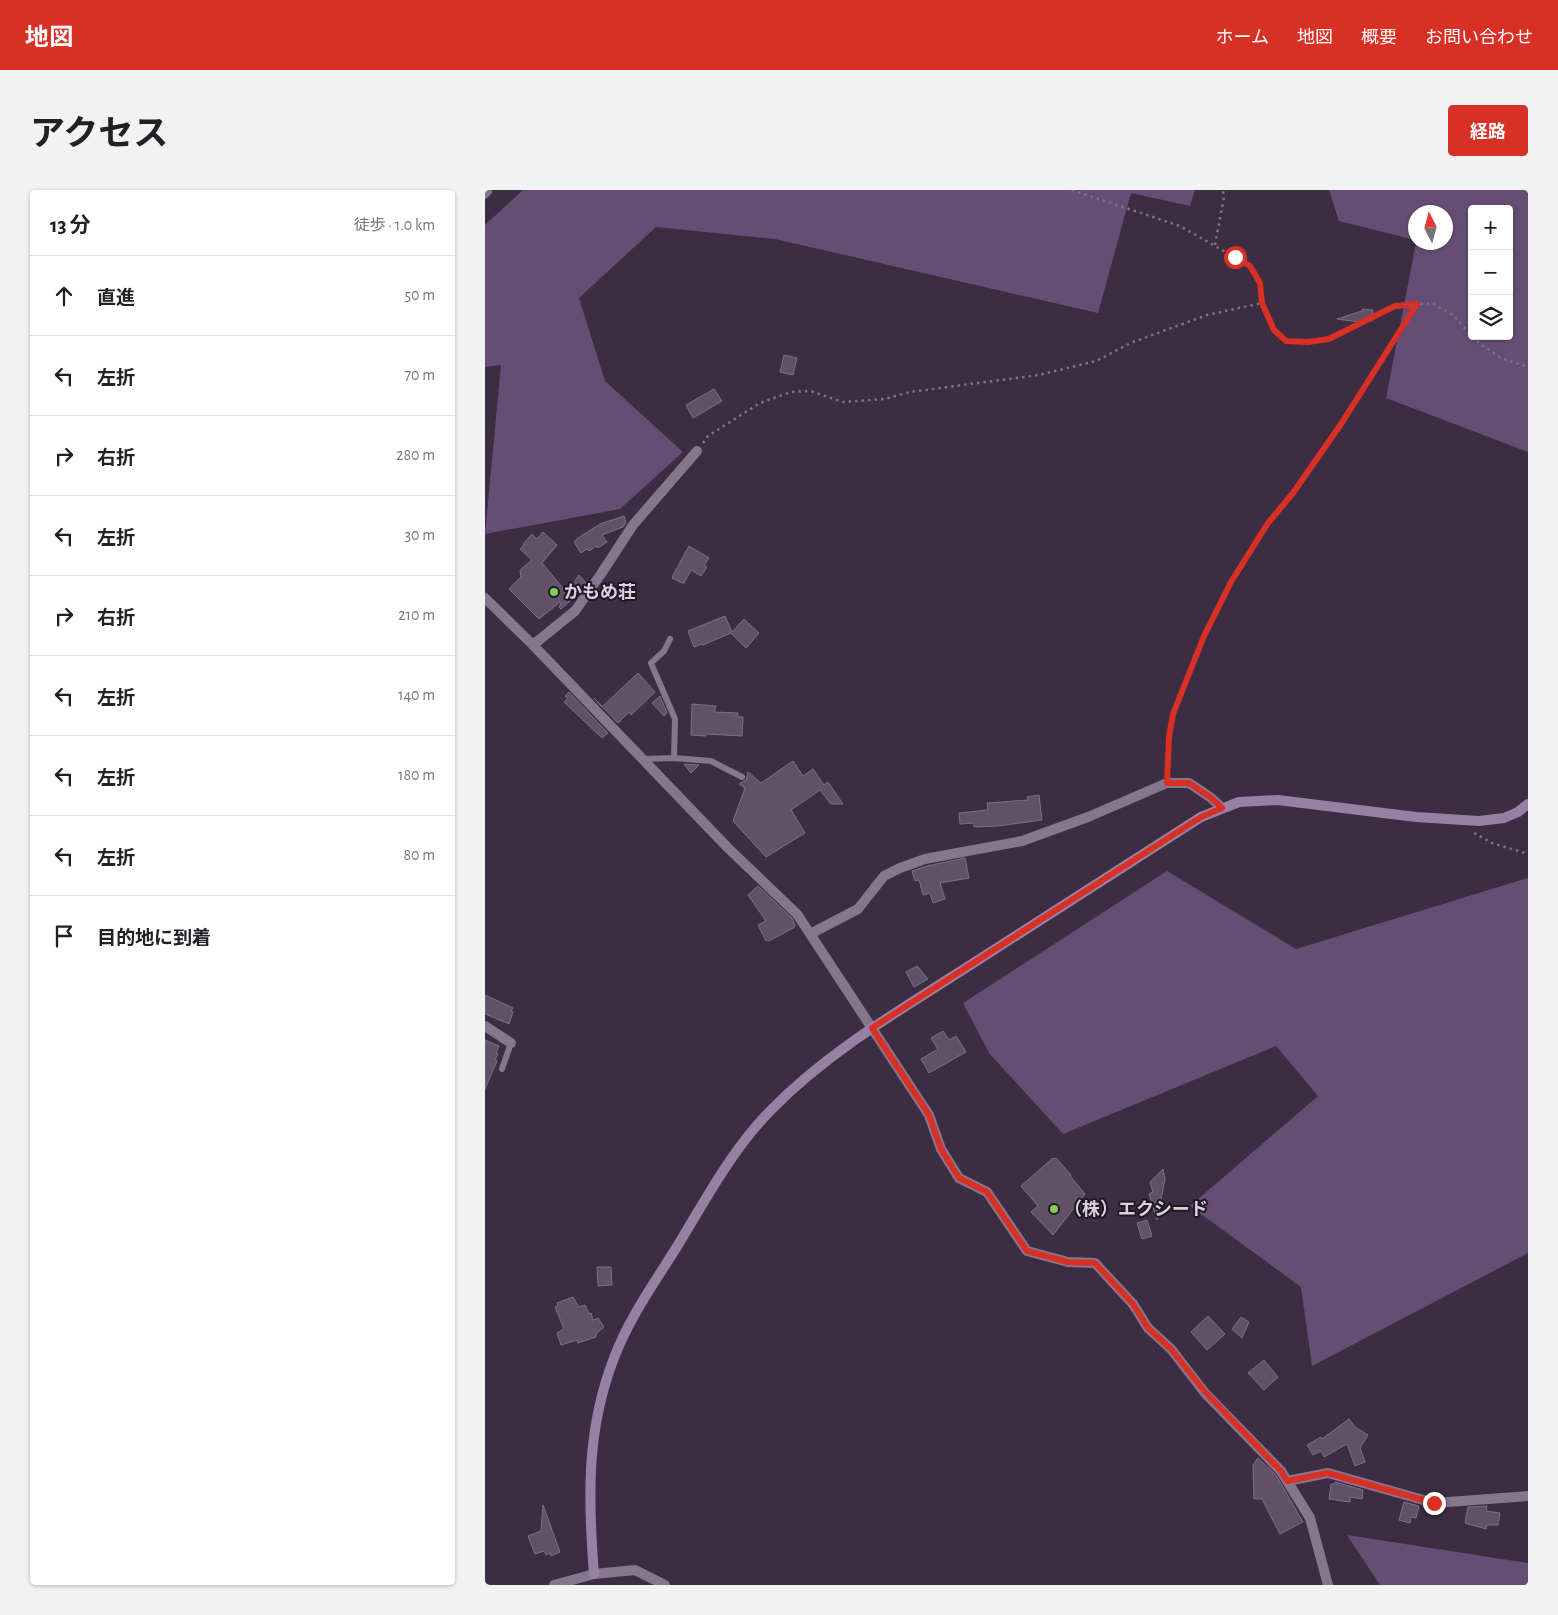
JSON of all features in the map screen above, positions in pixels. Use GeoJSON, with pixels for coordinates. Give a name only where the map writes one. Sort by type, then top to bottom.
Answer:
{"type":"FeatureCollection","features":[{"type":"Feature","properties":{"kind":"street"},"geometry":{"type":"LineString","coordinates":[[533,645],[575,611],[633,525],[697,451]]}},
{"type":"Feature","properties":{"kind":"street"},"geometry":{"type":"LineString","coordinates":[[485,598],[643,758],[729,849],[797,914],[929,1115],[941,1149],[959,1178],[987,1192],[1027,1251],[1068,1262],[1095,1263],[1133,1304],[1148,1328],[1171,1349],[1205,1392],[1281,1471],[1310,1518],[1329,1585]]}},
{"type":"Feature","properties":{"kind":"street"},"geometry":{"type":"LineString","coordinates":[[810,934],[858,909],[884,876],[900,868],[925,859],[1022,841],[1088,817],[1167,783],[1189,783],[1210,797],[1222,808]]}},
{"type":"Feature","properties":{"kind":"street"},"geometry":{"type":"LineString","coordinates":[[593,1574],[589,1481],[593,1437],[601,1396],[614,1357],[637,1311],[739,1147],[770,1110],[812,1072],[872,1028],[1201,817],[1222,808],[1239,802],[1278,800],[1453,821],[1479,821],[1504,818],[1518,812],[1528,804]]}},
{"type":"Feature","properties":{"kind":"street"},"geometry":{"type":"LineString","coordinates":[[485,1026],[511,1043]]}},
{"type":"Feature","properties":{"kind":"street"},"geometry":{"type":"LineString","coordinates":[[1287,1481],[1328,1473],[1434,1503],[1528,1496]]}},
{"type":"Feature","properties":{"kind":"street"},"geometry":{"type":"LineString","coordinates":[[554,1585],[593,1574],[635,1570],[665,1585]]}},
{"type":"Feature","properties":{"kind":"lane"},"geometry":{"type":"LineString","coordinates":[[670,639],[664,651],[651,664],[675,719],[674,758]]}},
{"type":"Feature","properties":{"kind":"lane"},"geometry":{"type":"LineString","coordinates":[[643,758],[711,761],[742,777]]}},
{"type":"Feature","properties":{"kind":"lane"},"geometry":{"type":"LineString","coordinates":[[502,1070],[511,1043]]}},
{"type":"Feature","properties":{"kind":"path"},"geometry":{"type":"LineString","coordinates":[[1072,190],[1180,226],[1250,266],[1260,283],[1262,303],[1274,330],[1286,341],[1308,342],[1329,339],[1395,306],[1433,303],[1453,315],[1481,345],[1501,358],[1528,367]]}},
{"type":"Feature","properties":{"kind":"path"},"geometry":{"type":"LineString","coordinates":[[1215,245],[1224,197],[1223,190]]}},
{"type":"Feature","properties":{"kind":"path"},"geometry":{"type":"LineString","coordinates":[[697,451],[708,436],[760,403],[791,392],[810,391],[843,402],[885,399],[909,392],[1039,375],[1096,361],[1133,342],[1207,315],[1262,303]]}},
{"type":"Feature","properties":{"kind":"path"},"geometry":{"type":"LineString","coordinates":[[1167,783],[1169,737],[1173,714],[1204,636],[1231,582],[1268,523],[1293,493],[1341,424],[1417,304]]}},
{"type":"Feature","properties":{"kind":"path"},"geometry":{"type":"LineString","coordinates":[[1453,821],[1492,843],[1528,854]]}},
{"type":"Feature","properties":{"kind":"shaded area"},"geometry":{"type":"Polygon","coordinates":[[[523,190],[1195,190],[1190,206],[1131,193],[1098,313],[775,239],[656,227],[579,298],[605,381],[683,452],[620,509],[485,534],[501,365],[485,367],[485,225],[523,190]]]}},
{"type":"Feature","properties":{"kind":"shaded area"},"geometry":{"type":"Polygon","coordinates":[[[1329,190],[1528,190],[1528,452],[1386,398],[1415,250],[1453,250],[1453,205],[1408,205],[1408,238],[1339,221],[1329,190]]]}},
{"type":"Feature","properties":{"kind":"shaded area"},"geometry":{"type":"Polygon","coordinates":[[[1167,871],[1296,949],[1528,878],[1528,1253],[1312,1366],[1301,1287],[1190,1206],[1318,1096],[1276,1046],[1063,1134],[989,1053],[963,1003],[1167,871]]]}},
{"type":"Feature","properties":{"kind":"shaded area"},"geometry":{"type":"Polygon","coordinates":[[[1347,1535],[1528,1563],[1528,1585],[1380,1585],[1347,1535]]]}},
{"type":"Feature","properties":{"kind":"building"},"geometry":{"type":"Polygon","coordinates":[[[1363,309],[1373,310],[1372,321],[1367,320],[1367,323],[1337,319],[1362,311],[1363,309]]]}},
{"type":"Feature","properties":{"kind":"building"},"geometry":{"type":"Polygon","coordinates":[[[784,355],[797,358],[793,375],[780,372],[784,355]]]}},
{"type":"Feature","properties":{"kind":"building"},"geometry":{"type":"Polygon","coordinates":[[[714,389],[722,401],[693,418],[686,405],[714,389]]]}},
{"type":"Feature","properties":{"kind":"building"},"geometry":{"type":"Polygon","coordinates":[[[624,516],[626,523],[623,527],[602,535],[607,542],[598,548],[596,546],[589,551],[587,549],[581,553],[574,542],[578,538],[600,524],[624,516]]]}},
{"type":"Feature","properties":{"kind":"building"},"geometry":{"type":"Polygon","coordinates":[[[543,532],[557,545],[542,563],[567,593],[579,575],[586,583],[579,593],[561,609],[559,607],[560,602],[539,619],[509,589],[521,577],[520,570],[532,560],[520,549],[532,534],[537,539],[543,532]]]}},
{"type":"Feature","properties":{"kind":"building"},"geometry":{"type":"Polygon","coordinates":[[[689,546],[709,558],[704,565],[707,567],[701,576],[691,570],[684,583],[682,583],[672,578],[689,546]]]}},
{"type":"Feature","properties":{"kind":"building"},"geometry":{"type":"Polygon","coordinates":[[[725,616],[732,632],[744,619],[759,633],[746,648],[731,633],[694,647],[688,631],[725,616]]]}},
{"type":"Feature","properties":{"kind":"building"},"geometry":{"type":"Polygon","coordinates":[[[638,673],[655,692],[631,715],[629,712],[618,723],[602,707],[638,673]]]}},
{"type":"Feature","properties":{"kind":"building"},"geometry":{"type":"Polygon","coordinates":[[[569,692],[608,733],[602,738],[564,702],[568,698],[565,696],[569,692]]]}},
{"type":"Feature","properties":{"kind":"building"},"geometry":{"type":"Polygon","coordinates":[[[660,696],[667,713],[664,716],[652,703],[660,696]]]}},
{"type":"Feature","properties":{"kind":"building"},"geometry":{"type":"Polygon","coordinates":[[[692,704],[716,706],[714,712],[738,713],[738,717],[743,717],[742,736],[691,735],[692,704]]]}},
{"type":"Feature","properties":{"kind":"building"},"geometry":{"type":"Polygon","coordinates":[[[793,761],[803,776],[813,769],[824,785],[828,782],[843,804],[831,804],[820,790],[791,810],[805,833],[766,857],[733,821],[745,788],[739,784],[746,780],[748,772],[761,783],[793,761]]]}},
{"type":"Feature","properties":{"kind":"building"},"geometry":{"type":"Polygon","coordinates":[[[684,764],[699,765],[691,773],[684,764]]]}},
{"type":"Feature","properties":{"kind":"building"},"geometry":{"type":"Polygon","coordinates":[[[1039,795],[1042,820],[998,826],[974,827],[974,823],[960,824],[959,813],[988,810],[987,803],[1028,800],[1027,797],[1039,795]]]}},
{"type":"Feature","properties":{"kind":"building"},"geometry":{"type":"Polygon","coordinates":[[[965,858],[969,878],[940,883],[945,899],[933,903],[930,893],[923,895],[919,880],[915,881],[912,871],[965,858]]]}},
{"type":"Feature","properties":{"kind":"building"},"geometry":{"type":"Polygon","coordinates":[[[758,886],[792,918],[795,925],[795,927],[769,941],[766,941],[758,925],[766,921],[748,895],[758,886]]]}},
{"type":"Feature","properties":{"kind":"building"},"geometry":{"type":"Polygon","coordinates":[[[917,966],[928,979],[914,987],[906,972],[917,966]]]}},
{"type":"Feature","properties":{"kind":"building"},"geometry":{"type":"Polygon","coordinates":[[[485,995],[513,1008],[509,1024],[485,1014],[485,995]]]}},
{"type":"Feature","properties":{"kind":"building"},"geometry":{"type":"Polygon","coordinates":[[[943,1031],[949,1040],[956,1036],[966,1052],[929,1073],[921,1059],[938,1049],[931,1038],[943,1031]]]}},
{"type":"Feature","properties":{"kind":"building"},"geometry":{"type":"Polygon","coordinates":[[[485,1040],[499,1046],[495,1060],[497,1061],[485,1089],[485,1040]]]}},
{"type":"Feature","properties":{"kind":"building"},"geometry":{"type":"Polygon","coordinates":[[[1053,1158],[1056,1158],[1085,1194],[1053,1235],[1031,1212],[1038,1206],[1021,1186],[1053,1158]]]}},
{"type":"Feature","properties":{"kind":"building"},"geometry":{"type":"Polygon","coordinates":[[[1163,1169],[1165,1179],[1157,1220],[1149,1194],[1153,1192],[1150,1182],[1163,1169]]]}},
{"type":"Feature","properties":{"kind":"building"},"geometry":{"type":"Polygon","coordinates":[[[1147,1220],[1152,1236],[1142,1239],[1137,1223],[1147,1220]]]}},
{"type":"Feature","properties":{"kind":"building"},"geometry":{"type":"Polygon","coordinates":[[[597,1267],[611,1267],[612,1285],[598,1286],[597,1267]]]}},
{"type":"Feature","properties":{"kind":"building"},"geometry":{"type":"Polygon","coordinates":[[[573,1297],[579,1307],[585,1305],[589,1314],[591,1313],[593,1320],[598,1318],[604,1327],[596,1334],[596,1337],[578,1343],[577,1340],[561,1345],[557,1333],[564,1329],[555,1307],[558,1306],[557,1303],[573,1297]]]}},
{"type":"Feature","properties":{"kind":"building"},"geometry":{"type":"Polygon","coordinates":[[[1208,1316],[1225,1334],[1207,1350],[1191,1332],[1208,1316]]]}},
{"type":"Feature","properties":{"kind":"building"},"geometry":{"type":"Polygon","coordinates":[[[1241,1317],[1249,1322],[1242,1338],[1232,1329],[1241,1317]]]}},
{"type":"Feature","properties":{"kind":"building"},"geometry":{"type":"Polygon","coordinates":[[[1264,1360],[1278,1377],[1264,1390],[1248,1373],[1264,1360]]]}},
{"type":"Feature","properties":{"kind":"building"},"geometry":{"type":"Polygon","coordinates":[[[1349,1419],[1355,1427],[1368,1435],[1360,1448],[1365,1462],[1355,1466],[1347,1444],[1324,1457],[1321,1451],[1313,1455],[1307,1445],[1321,1437],[1322,1439],[1349,1419]]]}},
{"type":"Feature","properties":{"kind":"building"},"geometry":{"type":"Polygon","coordinates":[[[1258,1458],[1276,1475],[1303,1522],[1280,1534],[1262,1499],[1254,1499],[1253,1465],[1258,1458]]]}},
{"type":"Feature","properties":{"kind":"building"},"geometry":{"type":"Polygon","coordinates":[[[1335,1482],[1363,1490],[1362,1499],[1350,1497],[1350,1502],[1329,1499],[1331,1484],[1335,1484],[1335,1482]]]}},
{"type":"Feature","properties":{"kind":"building"},"geometry":{"type":"Polygon","coordinates":[[[1404,1502],[1419,1506],[1416,1518],[1411,1517],[1410,1523],[1399,1520],[1404,1502]]]}},
{"type":"Feature","properties":{"kind":"building"},"geometry":{"type":"Polygon","coordinates":[[[543,1505],[560,1552],[551,1556],[550,1553],[546,1555],[544,1551],[535,1554],[528,1536],[541,1531],[543,1505]]]}},
{"type":"Feature","properties":{"kind":"building"},"geometry":{"type":"Polygon","coordinates":[[[1487,1506],[1486,1511],[1500,1513],[1498,1525],[1487,1525],[1486,1529],[1465,1523],[1468,1507],[1487,1506]]]}},
{"type":"Feature","properties":{"kind":"place","name":"かもめ荘"},"geometry":{"type":"Point","coordinates":[554,592]}},
{"type":"Feature","properties":{"kind":"place","name":"（株）エクシード"},"geometry":{"type":"Point","coordinates":[1054,1209]}},
{"type":"Feature","properties":{"kind":"route"},"geometry":{"type":"LineString","coordinates":[[1235,257],[1250,266],[1260,283],[1262,303],[1274,330],[1286,341],[1308,342],[1329,339],[1395,306],[1417,304],[1341,424],[1293,493],[1268,523],[1231,582],[1204,636],[1173,714],[1169,737],[1167,783],[1189,783],[1210,797],[1222,808],[1201,817],[872,1028],[929,1115],[941,1149],[959,1178],[987,1192],[1027,1251],[1068,1262],[1095,1263],[1133,1304],[1148,1328],[1171,1349],[1205,1392],[1281,1471],[1287,1481],[1328,1473],[1434,1503]]}}]}
